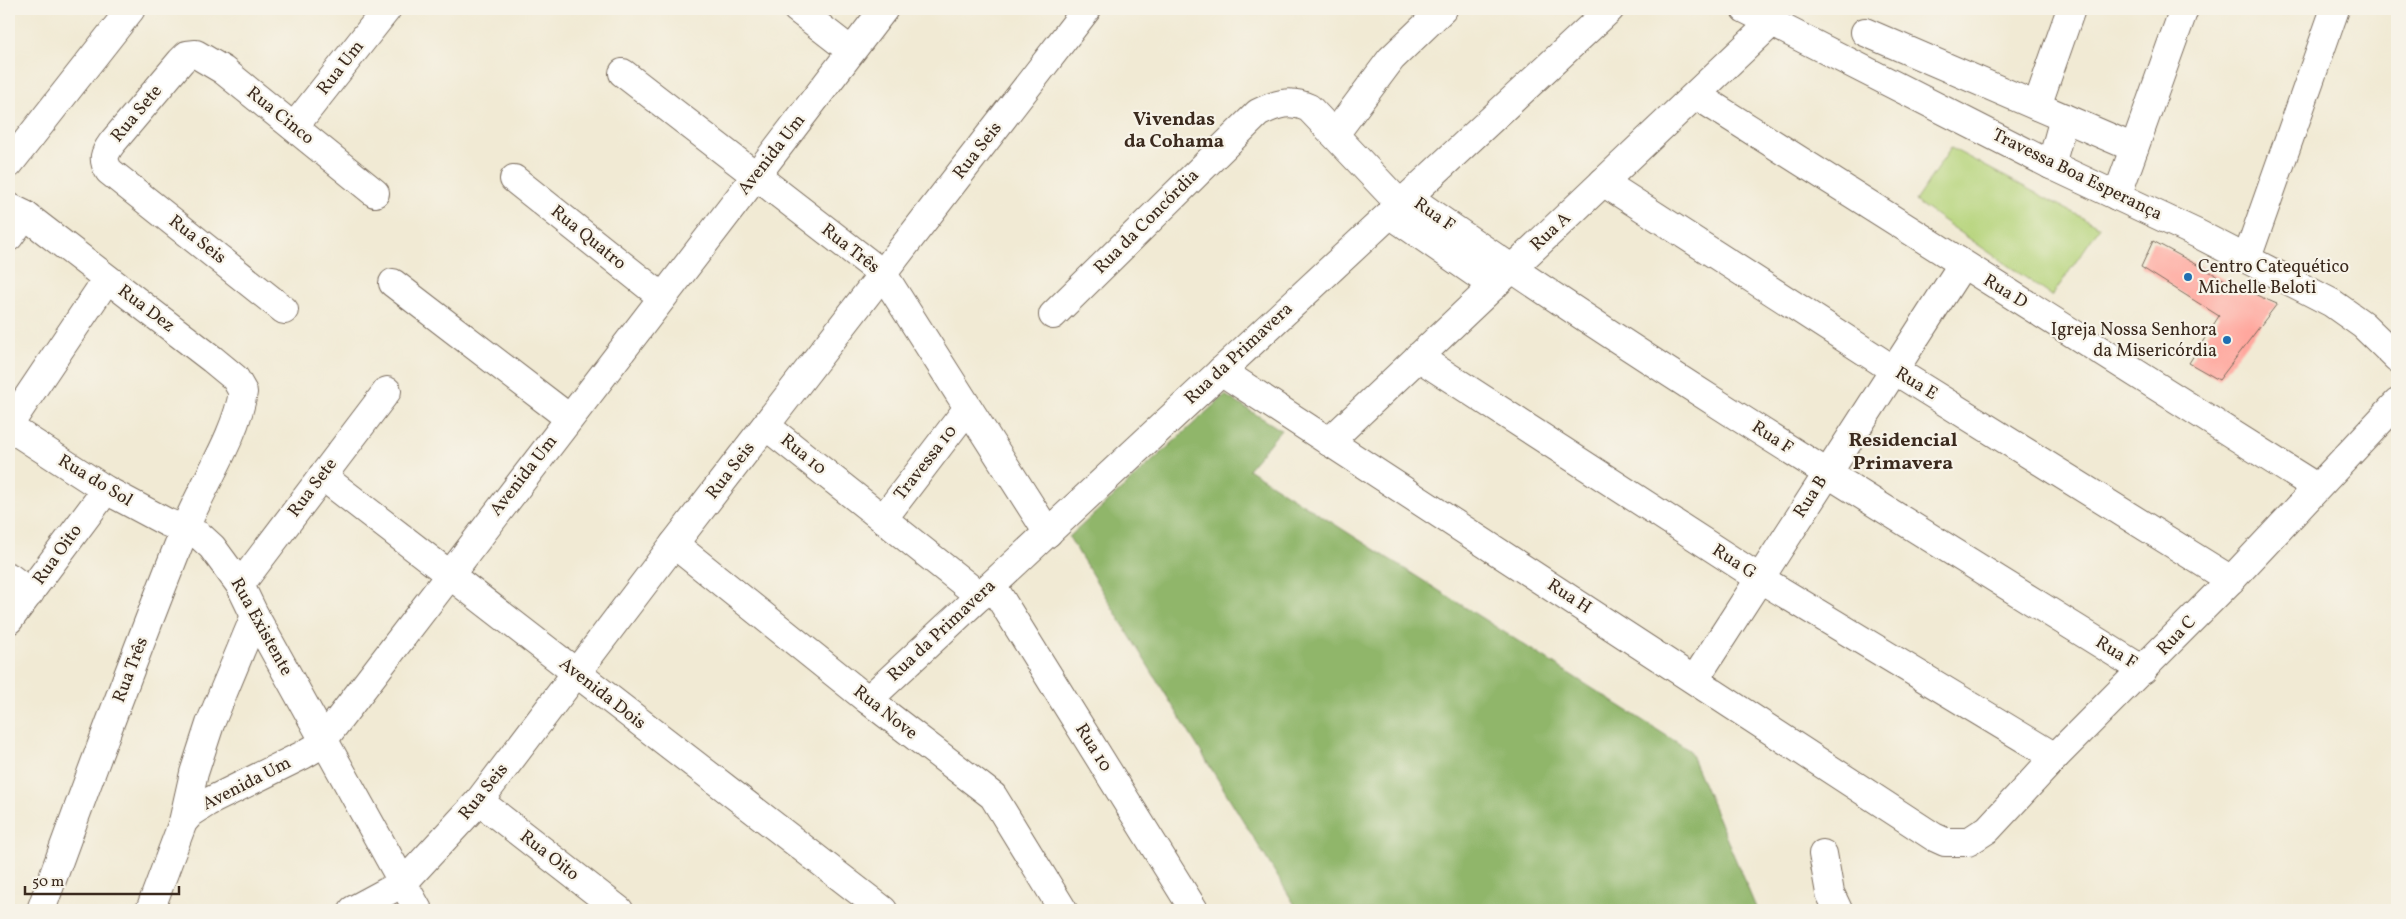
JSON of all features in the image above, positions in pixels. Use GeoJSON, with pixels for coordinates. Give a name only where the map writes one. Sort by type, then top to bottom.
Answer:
{"type":"FeatureCollection","features":[{"type":"Feature","properties":{"kind":"street"},"geometry":{"type":"LineString","coordinates":[[9,164],[131,9]]}},
{"type":"Feature","properties":{"kind":"street","name":"Rua Um"},"geometry":{"type":"LineString","coordinates":[[294,127],[387,9]]}},
{"type":"Feature","properties":{"kind":"street"},"geometry":{"type":"LineString","coordinates":[[797,9],[852,52]]}},
{"type":"Feature","properties":{"kind":"street","name":"Avenida Um"},"geometry":{"type":"LineString","coordinates":[[150,910],[183,822],[199,807],[303,755],[315,748],[324,739],[884,9]]}},
{"type":"Feature","properties":{"kind":"street","name":"Rua Seis"},"geometry":{"type":"LineString","coordinates":[[353,910],[404,883],[479,801],[674,544],[1087,9]]}},
{"type":"Feature","properties":{"kind":"street"},"geometry":{"type":"LineString","coordinates":[[1335,134],[1391,59],[1443,9]]}},
{"type":"Feature","properties":{"kind":"street","name":"Rua da Primavera"},"geometry":{"type":"LineString","coordinates":[[868,700],[1610,9]]}},
{"type":"Feature","properties":{"kind":"street","name":"Travessa Boa Esperança"},"geometry":{"type":"LineString","coordinates":[[1745,9],[2051,165],[2247,258],[2332,303],[2362,325],[2397,358]]}},
{"type":"Feature","properties":{"kind":"street"},"geometry":{"type":"LineString","coordinates":[[2037,106],[2070,9]]}},
{"type":"Feature","properties":{"kind":"street"},"geometry":{"type":"LineString","coordinates":[[2117,196],[2184,9]]}},
{"type":"Feature","properties":{"kind":"street"},"geometry":{"type":"LineString","coordinates":[[2247,258],[2336,9]]}},
{"type":"Feature","properties":{"kind":"street","name":"Rua A"},"geometry":{"type":"LineString","coordinates":[[1329,442],[1772,22]]}},
{"type":"Feature","properties":{"kind":"street"},"geometry":{"type":"LineString","coordinates":[[1865,32],[2134,148]]}},
{"type":"Feature","properties":{"kind":"street","name":"Rua Cinco"},"geometry":{"type":"LineString","coordinates":[[181,60],[187,55],[196,54],[203,56],[375,193]]}},
{"type":"Feature","properties":{"kind":"street","name":"Rua Sete"},"geometry":{"type":"LineString","coordinates":[[109,171],[105,163],[104,154],[181,60]]}},
{"type":"Feature","properties":{"kind":"street","name":"Rua Três"},"geometry":{"type":"LineString","coordinates":[[623,72],[883,274],[1048,533]]}},
{"type":"Feature","properties":{"kind":"street","name":"Rua D"},"geometry":{"type":"LineString","coordinates":[[1696,95],[1962,265],[2316,487]]}},
{"type":"Feature","properties":{"kind":"street","name":"Rua da Concórdia"},"geometry":{"type":"LineString","coordinates":[[1053,315],[1258,113],[1283,103],[1301,104],[1318,116],[1399,205]]}},
{"type":"Feature","properties":{"kind":"street"},"geometry":{"type":"LineString","coordinates":[[2051,165],[2064,118]]}},
{"type":"Feature","properties":{"kind":"street","name":"Rua Seis"},"geometry":{"type":"LineString","coordinates":[[109,171],[284,310]]}},
{"type":"Feature","properties":{"kind":"street","name":"Rua Quatro"},"geometry":{"type":"LineString","coordinates":[[514,179],[662,297]]}},
{"type":"Feature","properties":{"kind":"street","name":"Rua E"},"geometry":{"type":"LineString","coordinates":[[1603,182],[1894,370],[2231,580]]}},
{"type":"Feature","properties":{"kind":"street","name":"Rua F"},"geometry":{"type":"LineString","coordinates":[[1399,205],[1502,277],[1826,473],[2144,670]]}},
{"type":"Feature","properties":{"kind":"street"},"geometry":{"type":"LineString","coordinates":[[9,236],[17,211]]}},
{"type":"Feature","properties":{"kind":"street","name":"Rua Dez"},"geometry":{"type":"LineString","coordinates":[[17,211],[236,378],[243,392],[237,417],[230,433]]}},
{"type":"Feature","properties":{"kind":"street","name":"Rua B"},"geometry":{"type":"LineString","coordinates":[[1695,679],[1826,473],[1962,265]]}},
{"type":"Feature","properties":{"kind":"street"},"geometry":{"type":"LineString","coordinates":[[9,426],[107,280]]}},
{"type":"Feature","properties":{"kind":"street"},"geometry":{"type":"LineString","coordinates":[[394,283],[569,418]]}},
{"type":"Feature","properties":{"kind":"street","name":"Rua G"},"geometry":{"type":"LineString","coordinates":[[1418,357],[1759,578],[2056,757]]}},
{"type":"Feature","properties":{"kind":"street","name":"Rua H"},"geometry":{"type":"LineString","coordinates":[[1221,371],[1916,825]]}},
{"type":"Feature","properties":{"kind":"street","name":"Rua Sete"},"geometry":{"type":"LineString","coordinates":[[240,584],[387,391]]}},
{"type":"Feature","properties":{"kind":"street","name":"Rua C"},"geometry":{"type":"LineString","coordinates":[[1916,825],[1945,842],[1968,842],[1988,829],[2056,757],[2231,580],[2397,402]]}},
{"type":"Feature","properties":{"kind":"street","name":"Travessa 10"},"geometry":{"type":"LineString","coordinates":[[883,519],[968,408]]}},
{"type":"Feature","properties":{"kind":"street","name":"Rua do Sol"},"geometry":{"type":"LineString","coordinates":[[9,426],[106,490],[166,522],[185,528]]}},
{"type":"Feature","properties":{"kind":"street","name":"Rua 10"},"geometry":{"type":"LineString","coordinates":[[766,426],[883,519],[986,590],[1194,910]]}},
{"type":"Feature","properties":{"kind":"street","name":"Rua Três"},"geometry":{"type":"LineString","coordinates":[[41,910],[185,528],[230,433]]}},
{"type":"Feature","properties":{"kind":"street","name":"Avenida Dois"},"geometry":{"type":"LineString","coordinates":[[322,476],[575,674],[882,910]]}},
{"type":"Feature","properties":{"kind":"street","name":"Rua Oito"},"geometry":{"type":"LineString","coordinates":[[9,620],[19,585],[106,490]]}},
{"type":"Feature","properties":{"kind":"street","name":"Rua Existente"},"geometry":{"type":"LineString","coordinates":[[185,528],[200,536],[212,547],[240,584],[255,616],[418,910]]}},
{"type":"Feature","properties":{"kind":"street","name":"Rua Nove"},"geometry":{"type":"LineString","coordinates":[[674,544],[868,700],[993,796],[1064,910]]}},
{"type":"Feature","properties":{"kind":"street"},"geometry":{"type":"LineString","coordinates":[[183,822],[194,773],[210,724],[255,616]]}},
{"type":"Feature","properties":{"kind":"street","name":"Rua Oito"},"geometry":{"type":"LineString","coordinates":[[479,801],[619,910]]}},
{"type":"Feature","properties":{"kind":"street"},"geometry":{"type":"LineString","coordinates":[[1823,854],[1830,893],[1838,910]]}},
{"type":"Feature","properties":{"kind":"green space"},"geometry":{"type":"Polygon","coordinates":[[[1951,148],[2100,227],[2052,296],[1915,201],[1951,148]]]}},
{"type":"Feature","properties":{"kind":"green space"},"geometry":{"type":"Polygon","coordinates":[[[1225,395],[1281,430],[1248,469],[1689,750],[1757,910],[1298,910],[1069,537],[1225,395]]]}},
{"type":"Feature","properties":{"kind":"building"},"geometry":{"type":"Polygon","coordinates":[[[2153,241],[2238,287],[2277,304],[2219,380],[2189,363],[2219,316],[2141,267],[2153,241]]]}},
{"type":"Feature","properties":{"kind":"place","name":"Centro Catequético Michelle Beloti"},"geometry":{"type":"Point","coordinates":[2188,277]}},
{"type":"Feature","properties":{"kind":"place","name":"Igreja Nossa Senhora da Misericórdia"},"geometry":{"type":"Point","coordinates":[2227,340]}},
{"type":"Feature","properties":{"kind":"district","name":"Vivendas da Cohama"},"geometry":{"type":"Point","coordinates":[1174,131]}},
{"type":"Feature","properties":{"kind":"district","name":"Residencial Primavera"},"geometry":{"type":"Point","coordinates":[1903,452]}}]}
